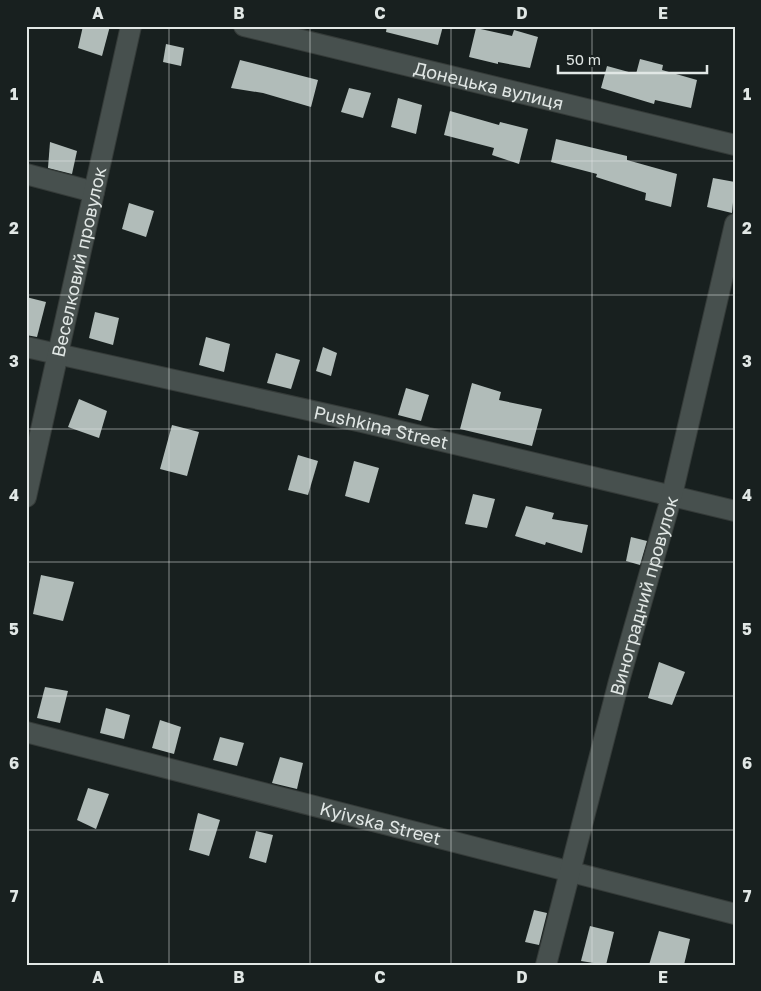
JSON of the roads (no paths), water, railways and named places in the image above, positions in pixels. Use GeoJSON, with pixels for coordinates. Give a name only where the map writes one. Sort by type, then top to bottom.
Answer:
{"type":"FeatureCollection","features":[{"type":"Feature","properties":{"kind":"street","name":"Веселковий провулок"},"geometry":{"type":"LineString","coordinates":[[26,497],[131,26]]}},
{"type":"Feature","properties":{"kind":"street","name":"Донецька вулиця"},"geometry":{"type":"LineString","coordinates":[[244,26],[735,145]]}},
{"type":"Feature","properties":{"kind":"street"},"geometry":{"type":"LineString","coordinates":[[26,174],[94,192]]}},
{"type":"Feature","properties":{"kind":"street","name":"Виноградний провулок"},"geometry":{"type":"LineString","coordinates":[[546,965],[619,681],[672,495],[735,224]]}},
{"type":"Feature","properties":{"kind":"street","name":"Pushkina Street"},"geometry":{"type":"LineString","coordinates":[[26,347],[362,422],[735,511]]}},
{"type":"Feature","properties":{"kind":"street","name":"Kyivska Street"},"geometry":{"type":"LineString","coordinates":[[26,732],[735,914]]}}]}
